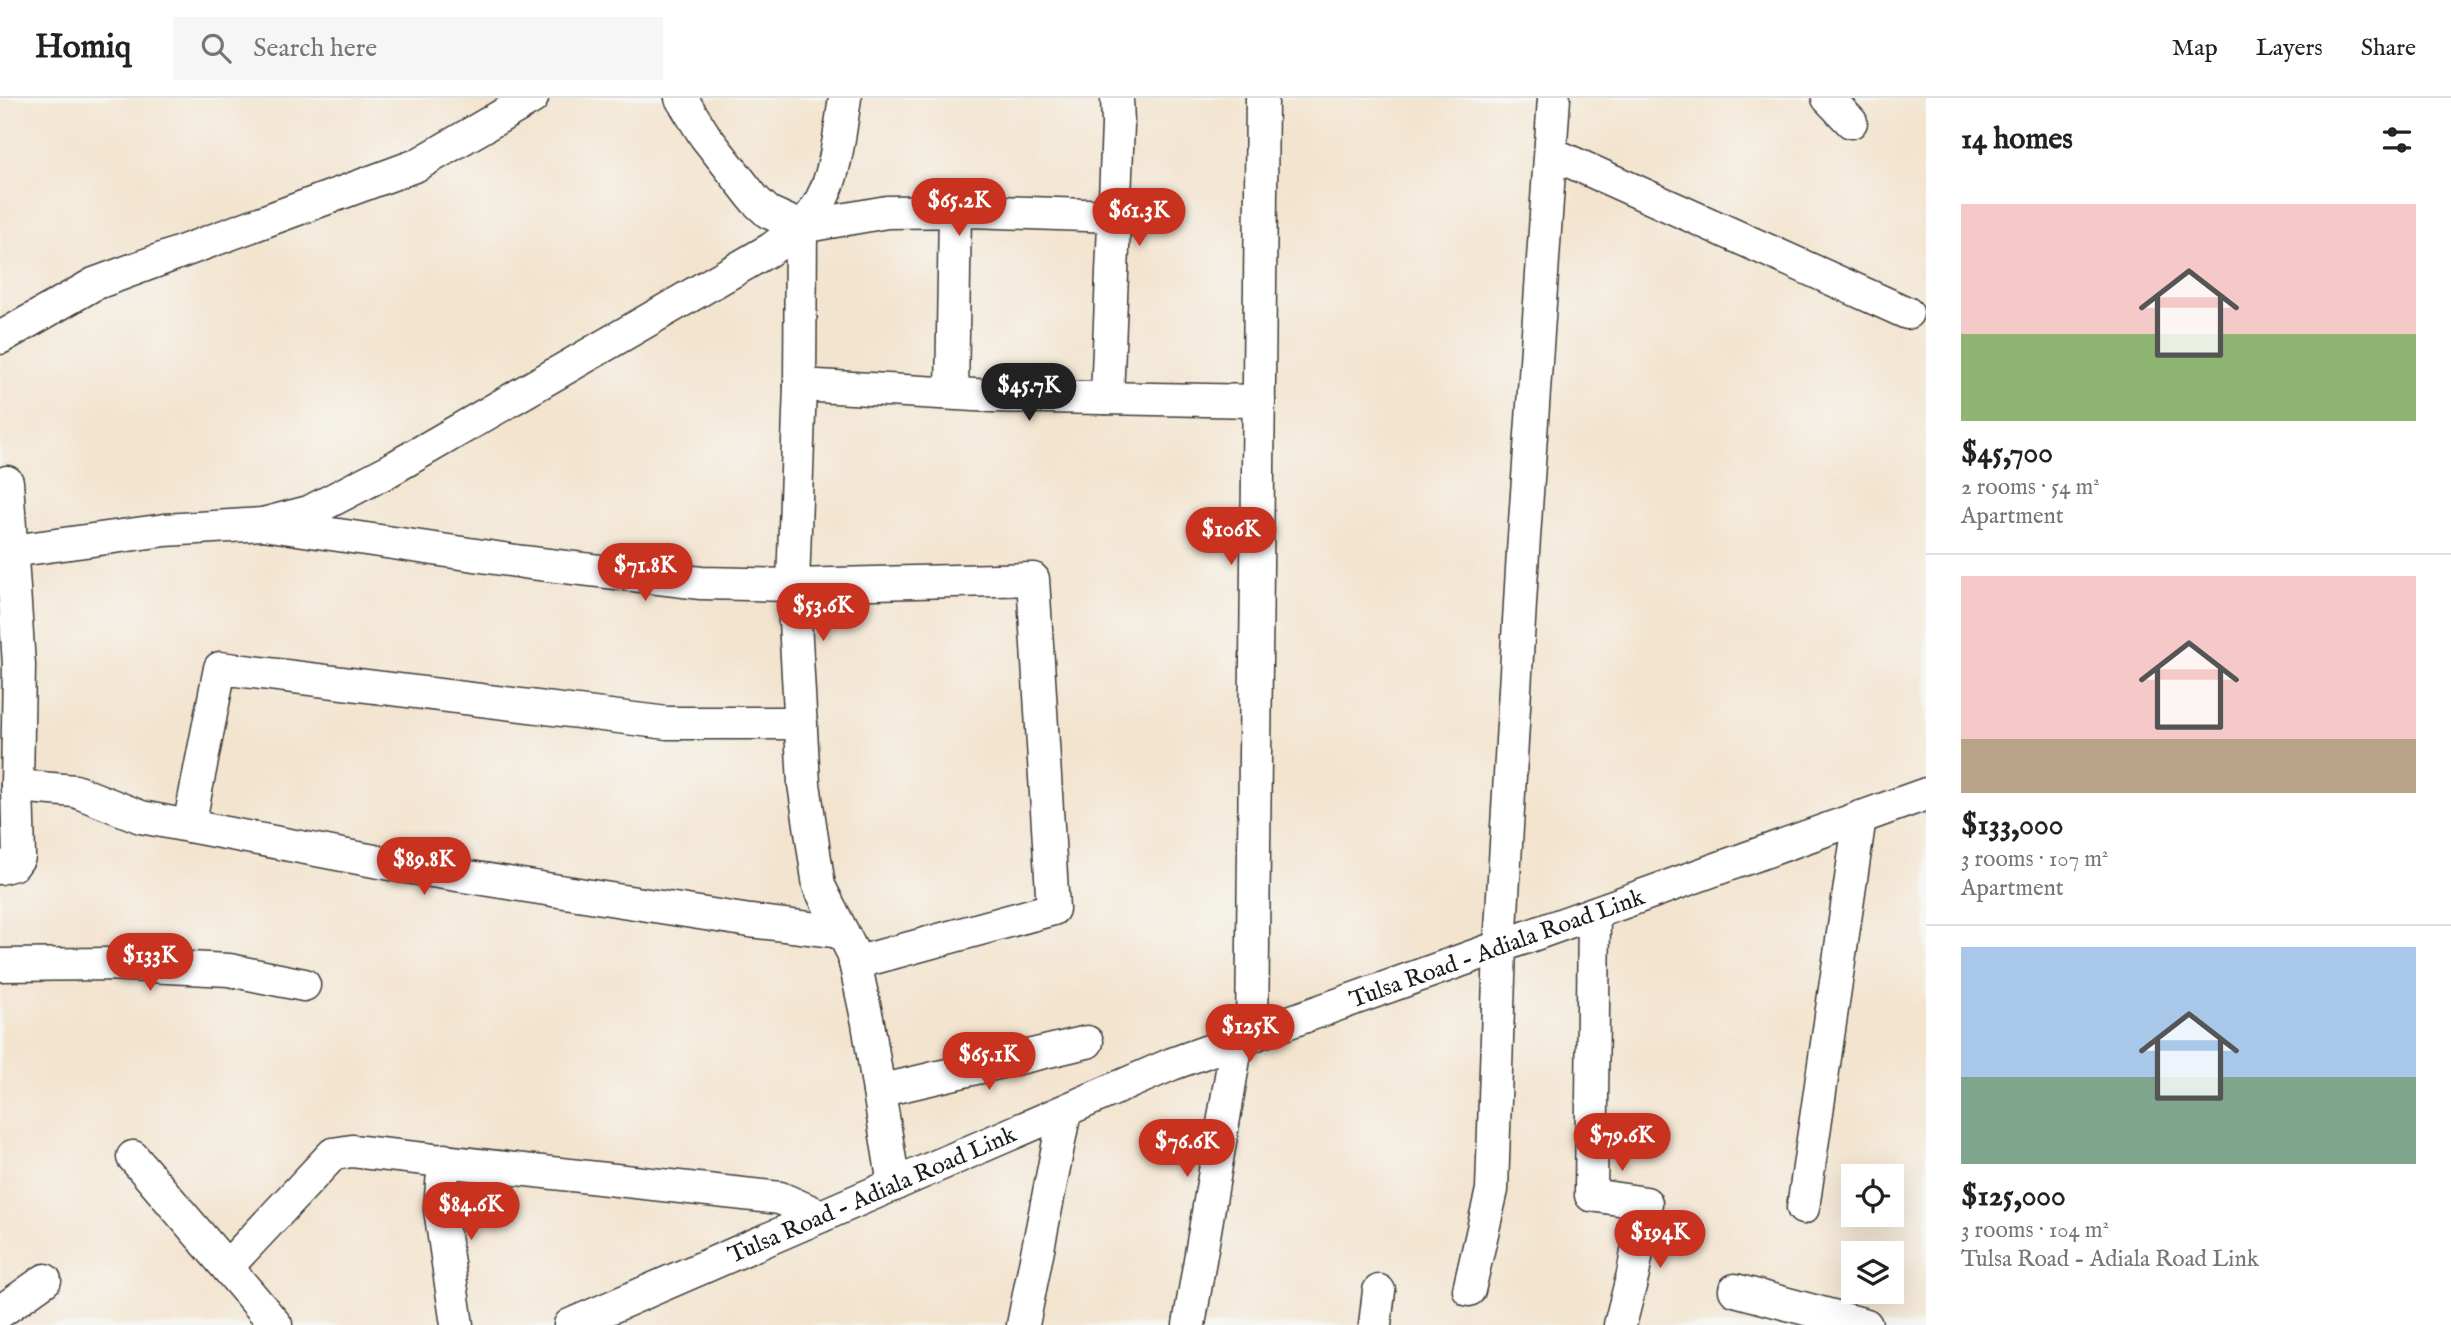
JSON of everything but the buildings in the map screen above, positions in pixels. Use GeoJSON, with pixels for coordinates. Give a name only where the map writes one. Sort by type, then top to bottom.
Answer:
{"type":"FeatureCollection","features":[{"type":"Feature","properties":{"kind":"street"},"geometry":{"type":"LineString","coordinates":[[0,338],[94,284],[417,164],[532,98]]}},
{"type":"Feature","properties":{"kind":"street"},"geometry":{"type":"LineString","coordinates":[[681,98],[705,136],[755,200],[768,212],[801,227],[887,212],[955,211],[1114,216]]}},
{"type":"Feature","properties":{"kind":"street"},"geometry":{"type":"LineString","coordinates":[[12,551],[165,530],[263,524],[309,512],[388,471],[771,249],[801,227],[814,214],[833,172],[845,98]]}},
{"type":"Feature","properties":{"kind":"street"},"geometry":{"type":"LineString","coordinates":[[1107,398],[1117,98]]}},
{"type":"Feature","properties":{"kind":"street"},"geometry":{"type":"LineString","coordinates":[[1189,1325],[1245,1038],[1259,401],[1262,98]]}},
{"type":"Feature","properties":{"kind":"street"},"geometry":{"type":"LineString","coordinates":[[1469,1290],[1492,1190],[1500,947],[1554,98]]}},
{"type":"Feature","properties":{"kind":"street"},"geometry":{"type":"LineString","coordinates":[[1828,98],[1851,122]]}},
{"type":"Feature","properties":{"kind":"street"},"geometry":{"type":"LineString","coordinates":[[1551,153],[1907,313]]}},
{"type":"Feature","properties":{"kind":"street"},"geometry":{"type":"LineString","coordinates":[[952,393],[955,211]]}},
{"type":"Feature","properties":{"kind":"street"},"geometry":{"type":"LineString","coordinates":[[801,227],[800,385],[793,585],[804,784],[819,886],[853,953],[868,1023],[894,1185]]}},
{"type":"Feature","properties":{"kind":"street"},"geometry":{"type":"LineString","coordinates":[[800,385],[952,393],[1259,401]]}},
{"type":"Feature","properties":{"kind":"street"},"geometry":{"type":"LineString","coordinates":[[0,868],[14,864],[19,857],[19,665],[7,482]]}},
{"type":"Feature","properties":{"kind":"street"},"geometry":{"type":"LineString","coordinates":[[263,524],[523,562],[687,582],[793,585],[1032,579],[1053,909],[855,962]]}},
{"type":"Feature","properties":{"kind":"street"},"geometry":{"type":"LineString","coordinates":[[190,826],[220,668],[667,723],[801,723]]}},
{"type":"Feature","properties":{"kind":"street"},"geometry":{"type":"LineString","coordinates":[[17,786],[75,791],[141,817],[420,869],[750,921],[842,932]]}},
{"type":"Feature","properties":{"kind":"street","name":"Tulsa Road - Adiala Road Link"},"geometry":{"type":"LineString","coordinates":[[570,1325],[1172,1064],[1926,794]]}},
{"type":"Feature","properties":{"kind":"street"},"geometry":{"type":"LineString","coordinates":[[1803,1208],[1860,817]]}},
{"type":"Feature","properties":{"kind":"street"},"geometry":{"type":"LineString","coordinates":[[1594,914],[1591,1195],[1646,1203],[1620,1325]]}},
{"type":"Feature","properties":{"kind":"street"},"geometry":{"type":"LineString","coordinates":[[0,965],[107,964],[229,970],[304,985]]}},
{"type":"Feature","properties":{"kind":"street"},"geometry":{"type":"LineString","coordinates":[[879,1091],[1087,1042]]}},
{"type":"Feature","properties":{"kind":"street"},"geometry":{"type":"LineString","coordinates":[[1023,1325],[1065,1111]]}},
{"type":"Feature","properties":{"kind":"street"},"geometry":{"type":"LineString","coordinates":[[227,1267],[333,1154],[352,1151],[780,1198],[821,1216]]}},
{"type":"Feature","properties":{"kind":"street"},"geometry":{"type":"LineString","coordinates":[[133,1157],[276,1325]]}},
{"type":"Feature","properties":{"kind":"street"},"geometry":{"type":"LineString","coordinates":[[444,1160],[440,1209],[457,1325]]}},
{"type":"Feature","properties":{"kind":"street"},"geometry":{"type":"LineString","coordinates":[[0,1312],[46,1280]]}},
{"type":"Feature","properties":{"kind":"street"},"geometry":{"type":"LineString","coordinates":[[1735,1290],[1818,1319],[1866,1325]]}},
{"type":"Feature","properties":{"kind":"street"},"geometry":{"type":"LineString","coordinates":[[1375,1325],[1379,1291]]}}]}
